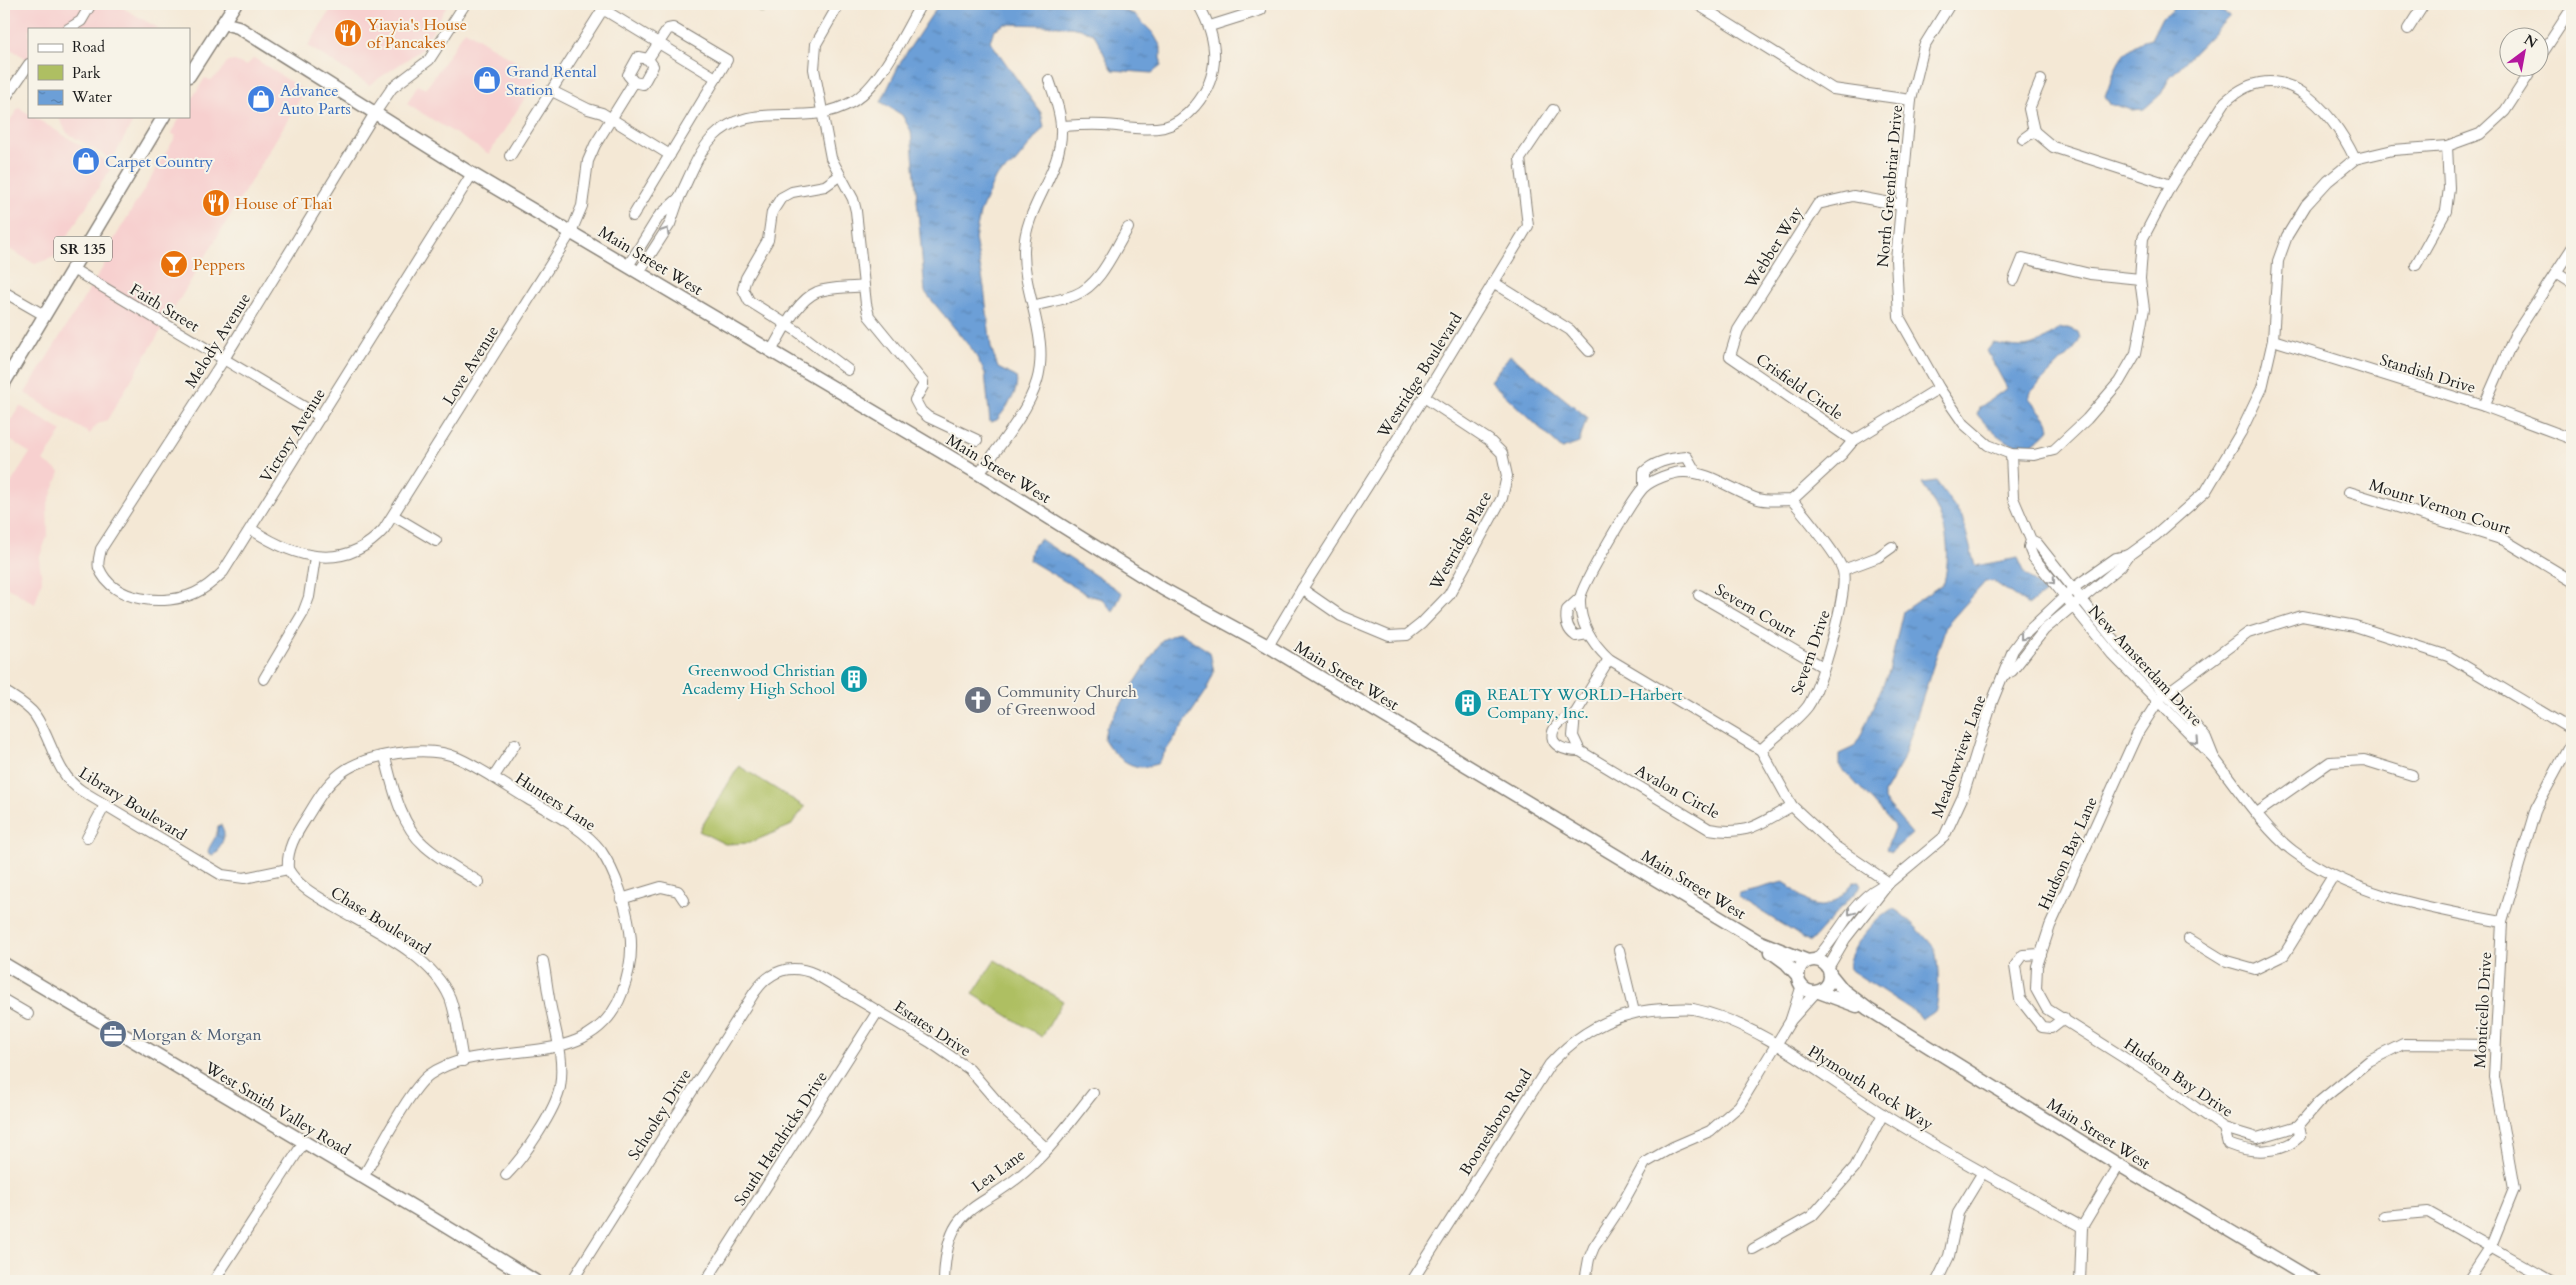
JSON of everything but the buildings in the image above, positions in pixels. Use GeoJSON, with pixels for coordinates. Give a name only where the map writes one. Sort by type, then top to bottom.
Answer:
{"type":"FeatureCollection","features":[{"type":"Feature","properties":{"kind":"main road"},"geometry":{"type":"LineString","coordinates":[[190,74],[235,4]]}},
{"type":"Feature","properties":{"kind":"main road","name":"Main Street West"},"geometry":{"type":"LineString","coordinates":[[223,23],[238,27],[472,174],[979,474],[1163,589],[1268,646],[1758,941],[1786,963],[1800,981],[1818,992],[1868,1009]]}},
{"type":"Feature","properties":{"kind":"main road","name":"SR 135"},"geometry":{"type":"LineString","coordinates":[[4,383],[71,268],[163,118]]}},
{"type":"Feature","properties":{"kind":"main road","name":"Main Street West"},"geometry":{"type":"LineString","coordinates":[[1758,941],[1811,960],[1829,971],[1844,990],[1868,1009],[2119,1165],[2314,1281]]}},
{"type":"Feature","properties":{"kind":"main road"},"geometry":{"type":"LineString","coordinates":[[1800,981],[1802,966],[1811,960]]}},
{"type":"Feature","properties":{"kind":"main road","name":"West Smith Valley Road"},"geometry":{"type":"LineString","coordinates":[[4,964],[535,1281]]}},
{"type":"Feature","properties":{"kind":"main road"},"geometry":{"type":"LineString","coordinates":[[1818,992],[1828,984],[1829,971]]}},
{"type":"Feature","properties":{"kind":"street"},"geometry":{"type":"LineString","coordinates":[[70,28],[80,21],[91,4]]}},
{"type":"Feature","properties":{"kind":"street","name":"Melody Avenue"},"geometry":{"type":"LineString","coordinates":[[101,549],[224,359],[375,113],[392,88],[429,60],[464,4]]}},
{"type":"Feature","properties":{"kind":"street"},"geometry":{"type":"LineString","coordinates":[[839,4],[820,33],[813,57],[830,158],[853,199],[856,211],[869,316],[923,382],[923,386],[915,400],[916,406],[928,416],[976,440]]}},
{"type":"Feature","properties":{"kind":"street"},"geometry":{"type":"LineString","coordinates":[[634,269],[659,216],[679,198],[711,139],[738,119],[751,116],[822,114],[853,102],[875,81],[921,4]]}},
{"type":"Feature","properties":{"kind":"street"},"geometry":{"type":"LineString","coordinates":[[1062,126],[1103,125],[1152,128],[1166,126],[1180,120],[1199,102],[1214,71],[1216,53],[1210,26],[1198,4]]}},
{"type":"Feature","properties":{"kind":"street"},"geometry":{"type":"LineString","coordinates":[[1697,4],[1833,89],[1911,100]]}},
{"type":"Feature","properties":{"kind":"street","name":"North Greenbriar Drive"},"geometry":{"type":"LineString","coordinates":[[1950,4],[1924,46],[1911,100],[1896,260],[1899,317],[1939,388],[1964,424],[1988,445],[2011,454]]}},
{"type":"Feature","properties":{"kind":"street"},"geometry":{"type":"LineString","coordinates":[[2408,28],[2424,4]]}},
{"type":"Feature","properties":{"kind":"street"},"geometry":{"type":"LineString","coordinates":[[2548,45],[2572,8]]}},
{"type":"Feature","properties":{"kind":"street"},"geometry":{"type":"LineString","coordinates":[[1210,26],[1261,10]]}},
{"type":"Feature","properties":{"kind":"street"},"geometry":{"type":"LineString","coordinates":[[510,156],[601,12],[606,11],[716,78],[633,216]]}},
{"type":"Feature","properties":{"kind":"street","name":"Love Avenue"},"geometry":{"type":"LineString","coordinates":[[250,530],[280,548],[315,557],[342,554],[362,546],[380,533],[394,516],[571,232],[582,206],[588,161],[611,118],[634,82],[628,75],[638,57],[648,59],[668,29],[673,28],[727,60],[716,78]]}},
{"type":"Feature","properties":{"kind":"street"},"geometry":{"type":"LineString","coordinates":[[4,100],[28,65]]}},
{"type":"Feature","properties":{"kind":"street","name":"Meadowview Lane"},"geometry":{"type":"LineString","coordinates":[[2004,675],[2012,671],[2044,630],[2121,566],[2129,555],[2155,536],[2206,491],[2241,432],[2262,388],[2273,340],[2278,261],[2287,236],[2306,205],[2328,181],[2355,159],[2414,146],[2447,146],[2480,134],[2498,117],[2526,78]]}},
{"type":"Feature","properties":{"kind":"street"},"geometry":{"type":"LineString","coordinates":[[979,474],[1025,407],[1037,380],[1041,346],[1024,266],[1025,233],[1034,207],[1052,172],[1062,126],[1048,80]]}},
{"type":"Feature","properties":{"kind":"street"},"geometry":{"type":"LineString","coordinates":[[2041,80],[2029,109],[2034,131],[2053,147],[2171,185]]}},
{"type":"Feature","properties":{"kind":"street"},"geometry":{"type":"LineString","coordinates":[[2011,454],[2034,455],[2054,450],[2087,419],[2119,382],[2136,353],[2144,309],[2140,279],[2143,238],[2171,185],[2225,102],[2237,91],[2252,83],[2278,82],[2293,87],[2308,97],[2334,124],[2355,159]]}},
{"type":"Feature","properties":{"kind":"street"},"geometry":{"type":"LineString","coordinates":[[552,91],[611,118],[670,155]]}},
{"type":"Feature","properties":{"kind":"street","name":"Westridge Boulevard"},"geometry":{"type":"LineString","coordinates":[[1268,646],[1424,397],[1528,226],[1520,159],[1554,110]]}},
{"type":"Feature","properties":{"kind":"street"},"geometry":{"type":"LineString","coordinates":[[2023,139],[2034,131]]}},
{"type":"Feature","properties":{"kind":"street"},"geometry":{"type":"LineString","coordinates":[[2416,265],[2446,211],[2449,188],[2447,146]]}},
{"type":"Feature","properties":{"kind":"street","name":"Victory Avenue"},"geometry":{"type":"LineString","coordinates":[[101,549],[98,566],[111,584],[139,597],[171,600],[196,593],[215,580],[250,530],[472,174]]}},
{"type":"Feature","properties":{"kind":"street"},"geometry":{"type":"LineString","coordinates":[[839,176],[825,186],[792,192],[781,198],[772,212],[768,240],[743,284],[744,293],[749,301],[787,325],[848,370]]}},
{"type":"Feature","properties":{"kind":"street","name":"Webber Way"},"geometry":{"type":"LineString","coordinates":[[1730,356],[1738,330],[1818,204],[1853,196],[1901,205]]}},
{"type":"Feature","properties":{"kind":"street"},"geometry":{"type":"LineString","coordinates":[[1033,306],[1076,295],[1085,290],[1101,272],[1128,228]]}},
{"type":"Feature","properties":{"kind":"street"},"geometry":{"type":"LineString","coordinates":[[2484,406],[2515,335],[2558,273],[2572,248]]}},
{"type":"Feature","properties":{"kind":"street"},"geometry":{"type":"LineString","coordinates":[[2014,280],[2023,258],[2090,274],[2140,279]]}},
{"type":"Feature","properties":{"kind":"street","name":"Faith Street"},"geometry":{"type":"LineString","coordinates":[[71,268],[321,417]]}},
{"type":"Feature","properties":{"kind":"street"},"geometry":{"type":"LineString","coordinates":[[2558,273],[2572,282]]}},
{"type":"Feature","properties":{"kind":"street"},"geometry":{"type":"LineString","coordinates":[[1493,282],[1570,330],[1589,352]]}},
{"type":"Feature","properties":{"kind":"street"},"geometry":{"type":"LineString","coordinates":[[771,351],[805,300],[818,291],[864,286]]}},
{"type":"Feature","properties":{"kind":"street"},"geometry":{"type":"LineString","coordinates":[[4,292],[44,315]]}},
{"type":"Feature","properties":{"kind":"street","name":"Standish Drive"},"geometry":{"type":"LineString","coordinates":[[2273,340],[2484,406],[2572,439]]}},
{"type":"Feature","properties":{"kind":"street","name":"Crisfield Circle"},"geometry":{"type":"LineString","coordinates":[[1730,356],[1854,441]]}},
{"type":"Feature","properties":{"kind":"street"},"geometry":{"type":"LineString","coordinates":[[1644,486],[1682,472],[1696,473],[1759,500],[1792,500],[1854,441],[1939,388]]}},
{"type":"Feature","properties":{"kind":"street","name":"Westridge Place"},"geometry":{"type":"LineString","coordinates":[[1302,589],[1341,616],[1390,636],[1407,635],[1421,624],[1449,594],[1502,498],[1507,476],[1502,453],[1489,440],[1424,397]]}},
{"type":"Feature","properties":{"kind":"street","name":"New Amsterdam Drive"},"geometry":{"type":"LineString","coordinates":[[2011,454],[2013,498],[2031,540],[2029,547],[2033,557],[2112,654],[2206,738],[2214,758],[2257,813],[2292,851],[2333,876],[2410,904],[2502,922]]}},
{"type":"Feature","properties":{"kind":"street"},"geometry":{"type":"LineString","coordinates":[[1696,473],[1687,457],[1666,460],[1650,466],[1644,472],[1644,486],[1588,575],[1580,598],[1582,616],[1588,634],[1596,647],[1610,658],[1761,750],[1792,806],[1836,847],[1889,883]]}},
{"type":"Feature","properties":{"kind":"street","name":"Mount Vernon Court"},"geometry":{"type":"LineString","coordinates":[[2349,492],[2504,540],[2572,581]]}},
{"type":"Feature","properties":{"kind":"street"},"geometry":{"type":"LineString","coordinates":[[1792,500],[1808,518],[1843,570],[1878,557],[1892,547]]}},
{"type":"Feature","properties":{"kind":"street"},"geometry":{"type":"LineString","coordinates":[[394,516],[436,541]]}},
{"type":"Feature","properties":{"kind":"street","name":"New Amsterdam Drive"},"geometry":{"type":"LineString","coordinates":[[2031,540],[2037,543],[2162,697]]}},
{"type":"Feature","properties":{"kind":"street","name":"Meadowview Lane"},"geometry":{"type":"LineString","coordinates":[[1829,971],[1845,939],[1889,883],[1944,837],[1963,796],[1992,702],[2013,650],[2025,634],[2073,588],[2116,558],[2129,555]]}},
{"type":"Feature","properties":{"kind":"street"},"geometry":{"type":"LineString","coordinates":[[264,679],[304,613],[315,557]]}},
{"type":"Feature","properties":{"kind":"street","name":"Severn Drive"},"geometry":{"type":"LineString","coordinates":[[1761,750],[1808,706],[1824,667],[1841,609],[1843,570]]}},
{"type":"Feature","properties":{"kind":"street","name":"Severn Court"},"geometry":{"type":"LineString","coordinates":[[1699,595],[1824,667]]}},
{"type":"Feature","properties":{"kind":"street"},"geometry":{"type":"LineString","coordinates":[[1580,598],[1568,610],[1567,625],[1570,633],[1576,636],[1588,634]]}},
{"type":"Feature","properties":{"kind":"street"},"geometry":{"type":"LineString","coordinates":[[2162,697],[2248,633],[2302,616],[2355,626],[2448,656],[2572,730]]}},
{"type":"Feature","properties":{"kind":"street","name":"Avalon Circle"},"geometry":{"type":"LineString","coordinates":[[1610,658],[1575,714],[1561,720],[1554,726],[1553,734],[1556,744],[1562,749],[1580,751],[1709,829],[1731,832],[1746,830],[1792,806]]}},
{"type":"Feature","properties":{"kind":"street","name":"Library Boulevard"},"geometry":{"type":"LineString","coordinates":[[4,691],[35,714],[69,782],[105,805],[222,875],[244,878],[288,869]]}},
{"type":"Feature","properties":{"kind":"street","name":"Hudson Bay Lane"},"geometry":{"type":"LineString","coordinates":[[2064,1018],[2047,1009],[2036,989],[2036,966],[2050,926],[2137,734],[2162,697]]}},
{"type":"Feature","properties":{"kind":"street"},"geometry":{"type":"LineString","coordinates":[[1575,714],[1573,736],[1580,751]]}},
{"type":"Feature","properties":{"kind":"street","name":"Monticello Drive"},"geometry":{"type":"LineString","coordinates":[[2468,1281],[2491,1246],[2514,1189],[2494,1077],[2494,1045],[2502,922],[2536,808],[2572,741]]}},
{"type":"Feature","properties":{"kind":"street"},"geometry":{"type":"LineString","coordinates":[[494,778],[515,744]]}},
{"type":"Feature","properties":{"kind":"street","name":"Hunters Lane"},"geometry":{"type":"LineString","coordinates":[[288,869],[290,847],[329,784],[350,768],[386,757],[412,750],[438,752],[458,758],[494,778],[592,840],[610,868],[630,933],[631,947],[628,971],[621,997],[606,1022],[594,1033],[559,1044],[463,1061],[436,1071],[420,1084],[363,1178]]}},
{"type":"Feature","properties":{"kind":"street"},"geometry":{"type":"LineString","coordinates":[[386,757],[396,795],[408,825],[417,838],[429,850],[479,882]]}},
{"type":"Feature","properties":{"kind":"street"},"geometry":{"type":"LineString","coordinates":[[2257,813],[2330,762],[2364,760],[2412,775]]}},
{"type":"Feature","properties":{"kind":"street"},"geometry":{"type":"LineString","coordinates":[[86,838],[105,805]]}},
{"type":"Feature","properties":{"kind":"street","name":"Chase Boulevard"},"geometry":{"type":"LineString","coordinates":[[288,869],[301,886],[388,938],[423,962],[435,974],[450,999],[463,1061]]}},
{"type":"Feature","properties":{"kind":"street"},"geometry":{"type":"LineString","coordinates":[[2188,939],[2223,960],[2255,969],[2284,955],[2333,876]]}},
{"type":"Feature","properties":{"kind":"street","name":"Meadowview Lane"},"geometry":{"type":"LineString","coordinates":[[1811,960],[1858,903],[1874,889],[1889,883]]}},
{"type":"Feature","properties":{"kind":"street"},"geometry":{"type":"LineString","coordinates":[[621,899],[661,887],[678,891],[684,900]]}},
{"type":"Feature","properties":{"kind":"street"},"geometry":{"type":"LineString","coordinates":[[1619,950],[1634,1012]]}},
{"type":"Feature","properties":{"kind":"street"},"geometry":{"type":"LineString","coordinates":[[2041,954],[2023,955],[2015,966],[2020,999],[2042,1027],[2051,1028],[2064,1018]]}},
{"type":"Feature","properties":{"kind":"street"},"geometry":{"type":"LineString","coordinates":[[506,1175],[519,1160],[556,1099],[561,1074],[559,1044],[543,961]]}},
{"type":"Feature","properties":{"kind":"street","name":"Estates Drive"},"geometry":{"type":"LineString","coordinates":[[780,971],[790,968],[807,970],[878,1011],[969,1068],[1006,1112],[1047,1149]]}},
{"type":"Feature","properties":{"kind":"street","name":"Schooley Drive"},"geometry":{"type":"LineString","coordinates":[[572,1281],[754,993],[769,976],[780,971]]}},
{"type":"Feature","properties":{"kind":"street"},"geometry":{"type":"LineString","coordinates":[[1792,1020],[1800,981]]}},
{"type":"Feature","properties":{"kind":"street"},"geometry":{"type":"LineString","coordinates":[[1585,1281],[1589,1259],[1594,1247],[1620,1208],[1645,1163],[1673,1147],[1710,1131],[1739,1106],[1792,1020],[1818,992]]}},
{"type":"Feature","properties":{"kind":"street"},"geometry":{"type":"LineString","coordinates":[[4,1000],[28,1014]]}},
{"type":"Feature","properties":{"kind":"street","name":"Plymouth Rock Way"},"geometry":{"type":"LineString","coordinates":[[1634,1012],[1657,1009],[1692,1009],[1744,1028],[1776,1045],[1883,1114],[2082,1227]]}},
{"type":"Feature","properties":{"kind":"street","name":"South Hendricks Drive"},"geometry":{"type":"LineString","coordinates":[[706,1281],[878,1011]]}},
{"type":"Feature","properties":{"kind":"street","name":"Boonesboro Road"},"geometry":{"type":"LineString","coordinates":[[1412,1281],[1550,1064],[1566,1047],[1588,1031],[1634,1012]]}},
{"type":"Feature","properties":{"kind":"street","name":"Hudson Bay Drive"},"geometry":{"type":"LineString","coordinates":[[2064,1018],[2224,1128],[2257,1138],[2298,1126]]}},
{"type":"Feature","properties":{"kind":"street"},"geometry":{"type":"LineString","coordinates":[[2224,1128],[2228,1144],[2243,1150],[2268,1150],[2285,1147],[2300,1136],[2298,1126],[2320,1102],[2370,1062],[2403,1044],[2494,1045]]}},
{"type":"Feature","properties":{"kind":"street","name":"Lea Lane"},"geometry":{"type":"LineString","coordinates":[[944,1281],[947,1246],[958,1221],[974,1205],[1027,1170],[1094,1093]]}},
{"type":"Feature","properties":{"kind":"street"},"geometry":{"type":"LineString","coordinates":[[1753,1249],[1812,1216],[1855,1167],[1883,1114]]}},
{"type":"Feature","properties":{"kind":"street"},"geometry":{"type":"LineString","coordinates":[[214,1281],[304,1142]]}},
{"type":"Feature","properties":{"kind":"street"},"geometry":{"type":"LineString","coordinates":[[2080,1281],[2082,1227],[2119,1165]]}},
{"type":"Feature","properties":{"kind":"street"},"geometry":{"type":"LineString","coordinates":[[1937,1281],[1949,1256],[1958,1213],[1983,1172]]}},
{"type":"Feature","properties":{"kind":"street"},"geometry":{"type":"LineString","coordinates":[[2384,1216],[2428,1212],[2551,1281]]}},
{"type":"Feature","properties":{"kind":"shaded area"},"geometry":{"type":"Polygon","coordinates":[[[4,4],[116,4],[158,28],[28,28],[28,59],[4,45],[4,4]]]}},
{"type":"Feature","properties":{"kind":"shaded area"},"geometry":{"type":"Polygon","coordinates":[[[334,4],[448,4],[421,50],[369,85],[308,46],[334,4]]]}},
{"type":"Feature","properties":{"kind":"shaded area"},"geometry":{"type":"Polygon","coordinates":[[[465,30],[539,76],[489,154],[407,104],[418,85],[426,89],[465,30]]]}},
{"type":"Feature","properties":{"kind":"shaded area"},"geometry":{"type":"Polygon","coordinates":[[[254,58],[305,91],[107,420],[96,425],[90,434],[25,393],[105,264],[101,261],[176,136],[171,133],[180,118],[190,118],[190,101],[205,78],[210,80],[218,75],[227,62],[235,61],[246,66],[254,58]]]}},
{"type":"Feature","properties":{"kind":"shaded area"},"geometry":{"type":"Polygon","coordinates":[[[19,108],[28,113],[28,118],[35,118],[113,165],[54,257],[35,264],[4,246],[4,128],[19,108]]]}},
{"type":"Feature","properties":{"kind":"shaded area"},"geometry":{"type":"Polygon","coordinates":[[[59,118],[135,118],[112,160],[67,133],[59,118]]]}},
{"type":"Feature","properties":{"kind":"shaded area"},"geometry":{"type":"Polygon","coordinates":[[[20,406],[62,431],[43,461],[60,472],[47,506],[48,534],[39,559],[42,580],[35,604],[4,585],[4,494],[30,453],[4,436],[4,416],[11,420],[20,406]]]}},
{"type":"Feature","properties":{"kind":"green space"},"geometry":{"type":"Polygon","coordinates":[[[747,4],[769,4],[763,14],[747,4]]]}},
{"type":"Feature","properties":{"kind":"green space"},"geometry":{"type":"Polygon","coordinates":[[[739,766],[805,807],[790,826],[749,843],[725,844],[699,831],[739,766]]]}},
{"type":"Feature","properties":{"kind":"green space"},"geometry":{"type":"Polygon","coordinates":[[[995,960],[1063,1001],[1042,1037],[973,994],[995,960]]]}},
{"type":"Feature","properties":{"kind":"water"},"geometry":{"type":"Polygon","coordinates":[[[939,4],[1103,4],[1134,14],[1153,33],[1161,47],[1161,66],[1152,73],[1113,70],[1095,36],[1089,32],[1067,27],[1005,24],[994,30],[990,41],[1041,113],[1044,127],[1015,163],[995,178],[980,213],[975,239],[984,287],[991,347],[998,368],[1016,377],[1017,383],[1008,406],[997,420],[990,422],[985,373],[974,352],[925,292],[911,131],[902,115],[881,102],[901,61],[939,4]]]}},
{"type":"Feature","properties":{"kind":"water"},"geometry":{"type":"Polygon","coordinates":[[[2173,4],[2208,4],[2230,16],[2170,77],[2161,94],[2144,109],[2131,110],[2109,103],[2105,97],[2120,60],[2131,48],[2151,39],[2162,17],[2172,11],[2173,4]]]}},
{"type":"Feature","properties":{"kind":"water"},"geometry":{"type":"Polygon","coordinates":[[[2060,328],[2068,328],[2078,332],[2080,338],[2074,349],[2031,392],[2029,398],[2048,421],[2050,428],[2040,438],[2030,444],[2011,443],[1993,432],[1977,414],[1979,408],[2007,388],[1987,351],[1993,343],[2014,347],[2036,344],[2060,328]]]}},
{"type":"Feature","properties":{"kind":"water"},"geometry":{"type":"Polygon","coordinates":[[[1510,355],[1587,417],[1579,443],[1562,449],[1490,381],[1510,355]]]}},
{"type":"Feature","properties":{"kind":"water"},"geometry":{"type":"Polygon","coordinates":[[[1936,481],[1962,517],[1975,566],[2018,558],[2025,573],[2045,593],[2028,605],[1993,581],[1985,582],[1946,626],[1902,762],[1884,793],[1884,800],[1912,834],[1891,852],[1886,849],[1895,826],[1839,765],[1839,754],[1854,747],[1860,737],[1889,671],[1903,611],[1944,583],[1947,568],[1945,530],[1936,507],[1922,483],[1936,481]]]}},
{"type":"Feature","properties":{"kind":"water"},"geometry":{"type":"Polygon","coordinates":[[[1040,539],[1122,593],[1113,612],[1102,599],[1088,595],[1029,560],[1031,549],[1040,539]]]}},
{"type":"Feature","properties":{"kind":"water"},"geometry":{"type":"Polygon","coordinates":[[[1179,632],[1210,652],[1214,672],[1206,691],[1157,764],[1143,767],[1135,766],[1120,758],[1111,749],[1104,739],[1106,728],[1162,640],[1179,632]]]}},
{"type":"Feature","properties":{"kind":"water"},"geometry":{"type":"Polygon","coordinates":[[[221,825],[224,833],[223,839],[218,852],[212,855],[208,852],[217,834],[218,826],[221,825]]]}},
{"type":"Feature","properties":{"kind":"water"},"geometry":{"type":"Polygon","coordinates":[[[1855,881],[1859,881],[1861,886],[1810,942],[1738,897],[1740,893],[1783,882],[1804,899],[1819,906],[1832,903],[1855,881]]]}},
{"type":"Feature","properties":{"kind":"water"},"geometry":{"type":"Polygon","coordinates":[[[1892,909],[1896,910],[1914,926],[1931,944],[1936,953],[1937,1007],[1934,1012],[1922,1019],[1918,1014],[1849,969],[1852,954],[1863,936],[1879,919],[1892,909]]]}},
{"type":"Feature","properties":{"kind":"place","name":"Yiayia's House of Pancakes"},"geometry":{"type":"Point","coordinates":[348,33]}},
{"type":"Feature","properties":{"kind":"place","name":"Grand Rental Station"},"geometry":{"type":"Point","coordinates":[487,80]}},
{"type":"Feature","properties":{"kind":"place","name":"Advance Auto Parts"},"geometry":{"type":"Point","coordinates":[261,99]}},
{"type":"Feature","properties":{"kind":"place","name":"Carpet Country"},"geometry":{"type":"Point","coordinates":[86,161]}},
{"type":"Feature","properties":{"kind":"place","name":"House of Thai"},"geometry":{"type":"Point","coordinates":[216,203]}},
{"type":"Feature","properties":{"kind":"place","name":"Peppers"},"geometry":{"type":"Point","coordinates":[174,264]}},
{"type":"Feature","properties":{"kind":"place","name":"Greenwood Christian Academy High School"},"geometry":{"type":"Point","coordinates":[854,679]}},
{"type":"Feature","properties":{"kind":"place","name":"Community Church of Greenwood"},"geometry":{"type":"Point","coordinates":[978,700]}},
{"type":"Feature","properties":{"kind":"place","name":"REALTY WORLD-Harbert Company, Inc."},"geometry":{"type":"Point","coordinates":[1468,703]}},
{"type":"Feature","properties":{"kind":"place","name":"Morgan & Morgan"},"geometry":{"type":"Point","coordinates":[113,1034]}}]}
